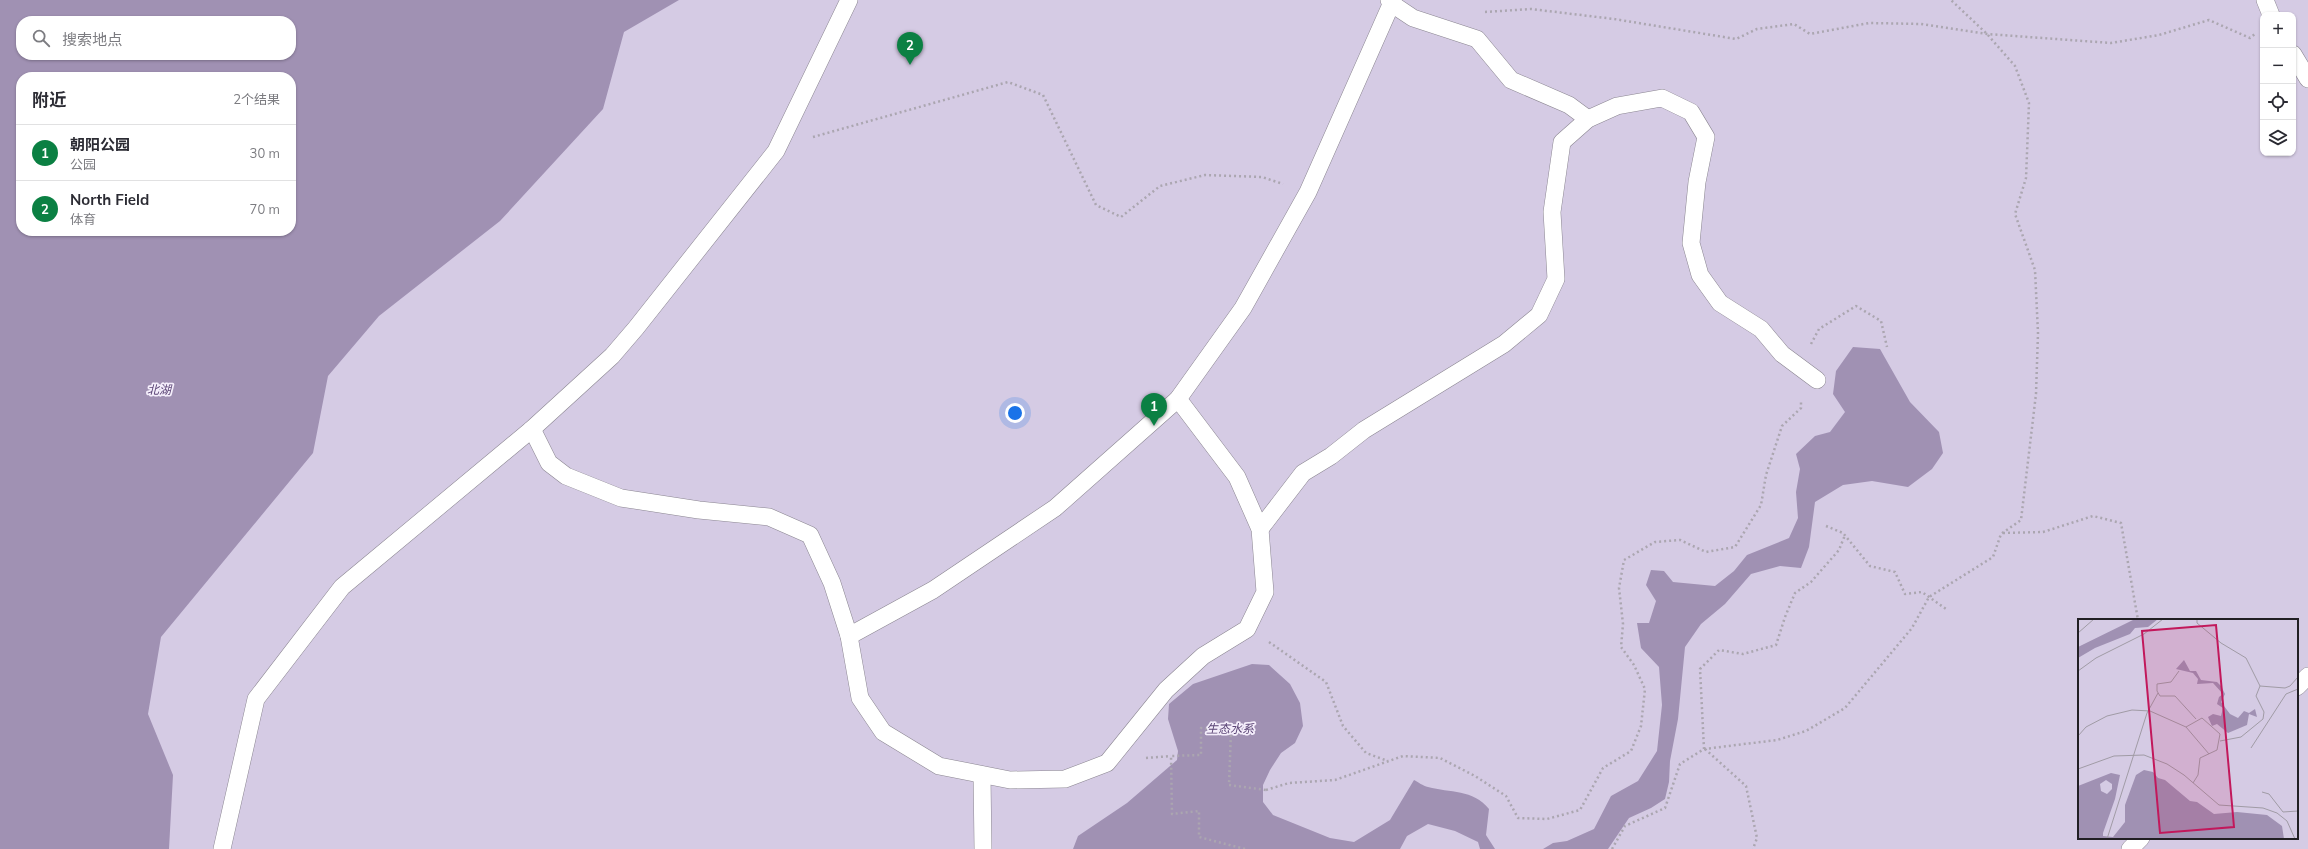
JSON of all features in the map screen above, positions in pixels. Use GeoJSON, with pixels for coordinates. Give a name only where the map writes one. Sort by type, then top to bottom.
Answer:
{"type":"FeatureCollection","features":[{"type":"Feature","properties":{"kind":"lane"},"geometry":{"type":"LineString","coordinates":[[222,849],[256,699],[342,587],[532,429],[612,356],[776,151],[849,0]]}},
{"type":"Feature","properties":{"kind":"lane"},"geometry":{"type":"LineString","coordinates":[[2265,0],[2270,12]]}},
{"type":"Feature","properties":{"kind":"lane"},"geometry":{"type":"LineString","coordinates":[[849,636],[933,590],[1055,508],[1178,400],[1243,308],[1308,192],[1391,2],[1414,18],[1477,39],[1511,80],[1569,105],[1588,118]]}},
{"type":"Feature","properties":{"kind":"lane"},"geometry":{"type":"LineString","coordinates":[[2296,59],[2308,79]]}},
{"type":"Feature","properties":{"kind":"lane"},"geometry":{"type":"LineString","coordinates":[[1260,529],[1303,473],[1331,456],[1364,430],[1504,344],[1538,315],[1556,279],[1552,212],[1562,142],[1588,118],[1617,106],[1662,98],[1691,112],[1706,137],[1697,182],[1691,243],[1700,275],[1720,303],[1760,329],[1782,354],[1817,380]]}},
{"type":"Feature","properties":{"kind":"lane"},"geometry":{"type":"LineString","coordinates":[[532,429],[550,463],[566,476],[621,498],[699,510],[769,517],[810,535],[832,583],[849,636],[860,698],[883,732],[939,766],[1010,780],[1065,779],[1107,763],[1166,690],[1203,656],[1247,629],[1265,592],[1260,529],[1237,477],[1178,400]]}},
{"type":"Feature","properties":{"kind":"lane"},"geometry":{"type":"LineString","coordinates":[[2298,686],[2308,676]]}},
{"type":"Feature","properties":{"kind":"lane"},"geometry":{"type":"LineString","coordinates":[[982,775],[983,849]]}},
{"type":"Feature","properties":{"kind":"lane"},"geometry":{"type":"LineString","coordinates":[[2130,849],[2140,839]]}},
{"type":"Feature","properties":{"kind":"path"},"geometry":{"type":"LineString","coordinates":[[1612,849],[1625,826],[1665,808],[1680,764],[1704,749],[1777,740],[1806,731],[1845,708],[1912,628],[1929,597],[1993,557],[2001,534],[2021,520],[2036,394],[2038,333],[2035,270],[2015,214],[2026,178],[2029,103],[2015,66],[1987,34],[1951,0]]}},
{"type":"Feature","properties":{"kind":"path"},"geometry":{"type":"LineString","coordinates":[[1484,13],[1531,9],[1621,20],[1736,39],[1757,29],[1794,24],[1810,34],[1869,24],[1921,24],[1987,34],[2111,43],[2159,35],[2209,20],[2250,38],[2259,31]]}},
{"type":"Feature","properties":{"kind":"path"},"geometry":{"type":"LineString","coordinates":[[776,151],[835,130],[1008,82],[1043,95],[1096,205],[1121,217],[1160,186],[1204,175],[1262,178],[1308,192]]}},
{"type":"Feature","properties":{"kind":"path"},"geometry":{"type":"LineString","coordinates":[[1245,849],[1199,837],[1199,811],[1172,814],[1171,756],[1201,755],[1201,728],[1231,731],[1229,785],[1266,790],[1289,782],[1335,780],[1403,756],[1440,758],[1475,776],[1506,796],[1518,818],[1547,819],[1580,810],[1603,768],[1631,751],[1641,726],[1644,689],[1634,665],[1621,647],[1623,624],[1619,588],[1624,560],[1655,542],[1680,540],[1706,552],[1735,547],[1761,505],[1766,475],[1782,426],[1801,408],[1798,366],[1819,329],[1856,306],[1881,321],[1887,347]]}},
{"type":"Feature","properties":{"kind":"path"},"geometry":{"type":"LineString","coordinates":[[2001,534],[2043,532],[2093,516],[2120,523],[2138,619]]}},
{"type":"Feature","properties":{"kind":"path"},"geometry":{"type":"LineString","coordinates":[[1826,526],[1845,534],[1870,566],[1895,572],[1905,594],[1922,592],[1946,609]]}},
{"type":"Feature","properties":{"kind":"path"},"geometry":{"type":"LineString","coordinates":[[1753,849],[1757,838],[1746,786],[1704,749],[1700,670],[1719,650],[1743,654],[1776,645],[1784,617],[1795,593],[1811,582],[1839,550],[1845,534]]}},
{"type":"Feature","properties":{"kind":"path"},"geometry":{"type":"LineString","coordinates":[[1247,629],[1286,652],[1326,682],[1343,726],[1366,754],[1389,761]]}},
{"type":"Feature","properties":{"kind":"shaded area"},"geometry":{"type":"Polygon","coordinates":[[[0,0],[2308,0],[2308,849],[0,849],[0,0]]]}},
{"type":"Feature","properties":{"kind":"water","name":"北湖"},"geometry":{"type":"Polygon","coordinates":[[[0,0],[679,0],[624,32],[603,109],[500,221],[379,316],[328,376],[313,453],[161,637],[148,714],[173,775],[169,849],[0,849],[0,0]]]}},
{"type":"Feature","properties":{"kind":"water"},"geometry":{"type":"Polygon","coordinates":[[[1853,347],[1880,349],[1910,402],[1939,432],[1943,453],[1932,469],[1908,487],[1872,481],[1843,485],[1815,502],[1809,547],[1801,568],[1780,566],[1751,574],[1725,604],[1701,624],[1685,647],[1678,719],[1670,761],[1669,782],[1665,799],[1651,808],[1629,818],[1608,849],[1543,849],[1553,843],[1567,841],[1594,829],[1611,796],[1638,781],[1657,751],[1662,705],[1659,667],[1641,648],[1637,623],[1649,623],[1656,601],[1646,585],[1651,570],[1664,571],[1673,582],[1715,586],[1734,571],[1747,555],[1789,538],[1798,518],[1796,492],[1800,469],[1796,454],[1815,436],[1830,432],[1845,412],[1833,394],[1836,371],[1853,347]]]}},
{"type":"Feature","properties":{"kind":"water","name":"生态水系"},"geometry":{"type":"Polygon","coordinates":[[[1252,664],[1269,665],[1290,684],[1300,703],[1303,726],[1295,743],[1281,753],[1270,770],[1263,785],[1263,802],[1273,815],[1330,838],[1354,842],[1390,820],[1414,780],[1422,785],[1436,789],[1468,795],[1483,803],[1489,809],[1486,835],[1495,849],[1480,849],[1478,842],[1455,831],[1428,824],[1407,836],[1400,849],[1073,849],[1078,836],[1127,803],[1177,760],[1178,751],[1168,719],[1169,704],[1193,684],[1252,664]]]}},
{"type":"Feature","properties":{"kind":"place","name":"North Field"},"geometry":{"type":"Point","coordinates":[910,65]}},
{"type":"Feature","properties":{"kind":"place","name":"朝阳公园"},"geometry":{"type":"Point","coordinates":[1154,426]}}]}
